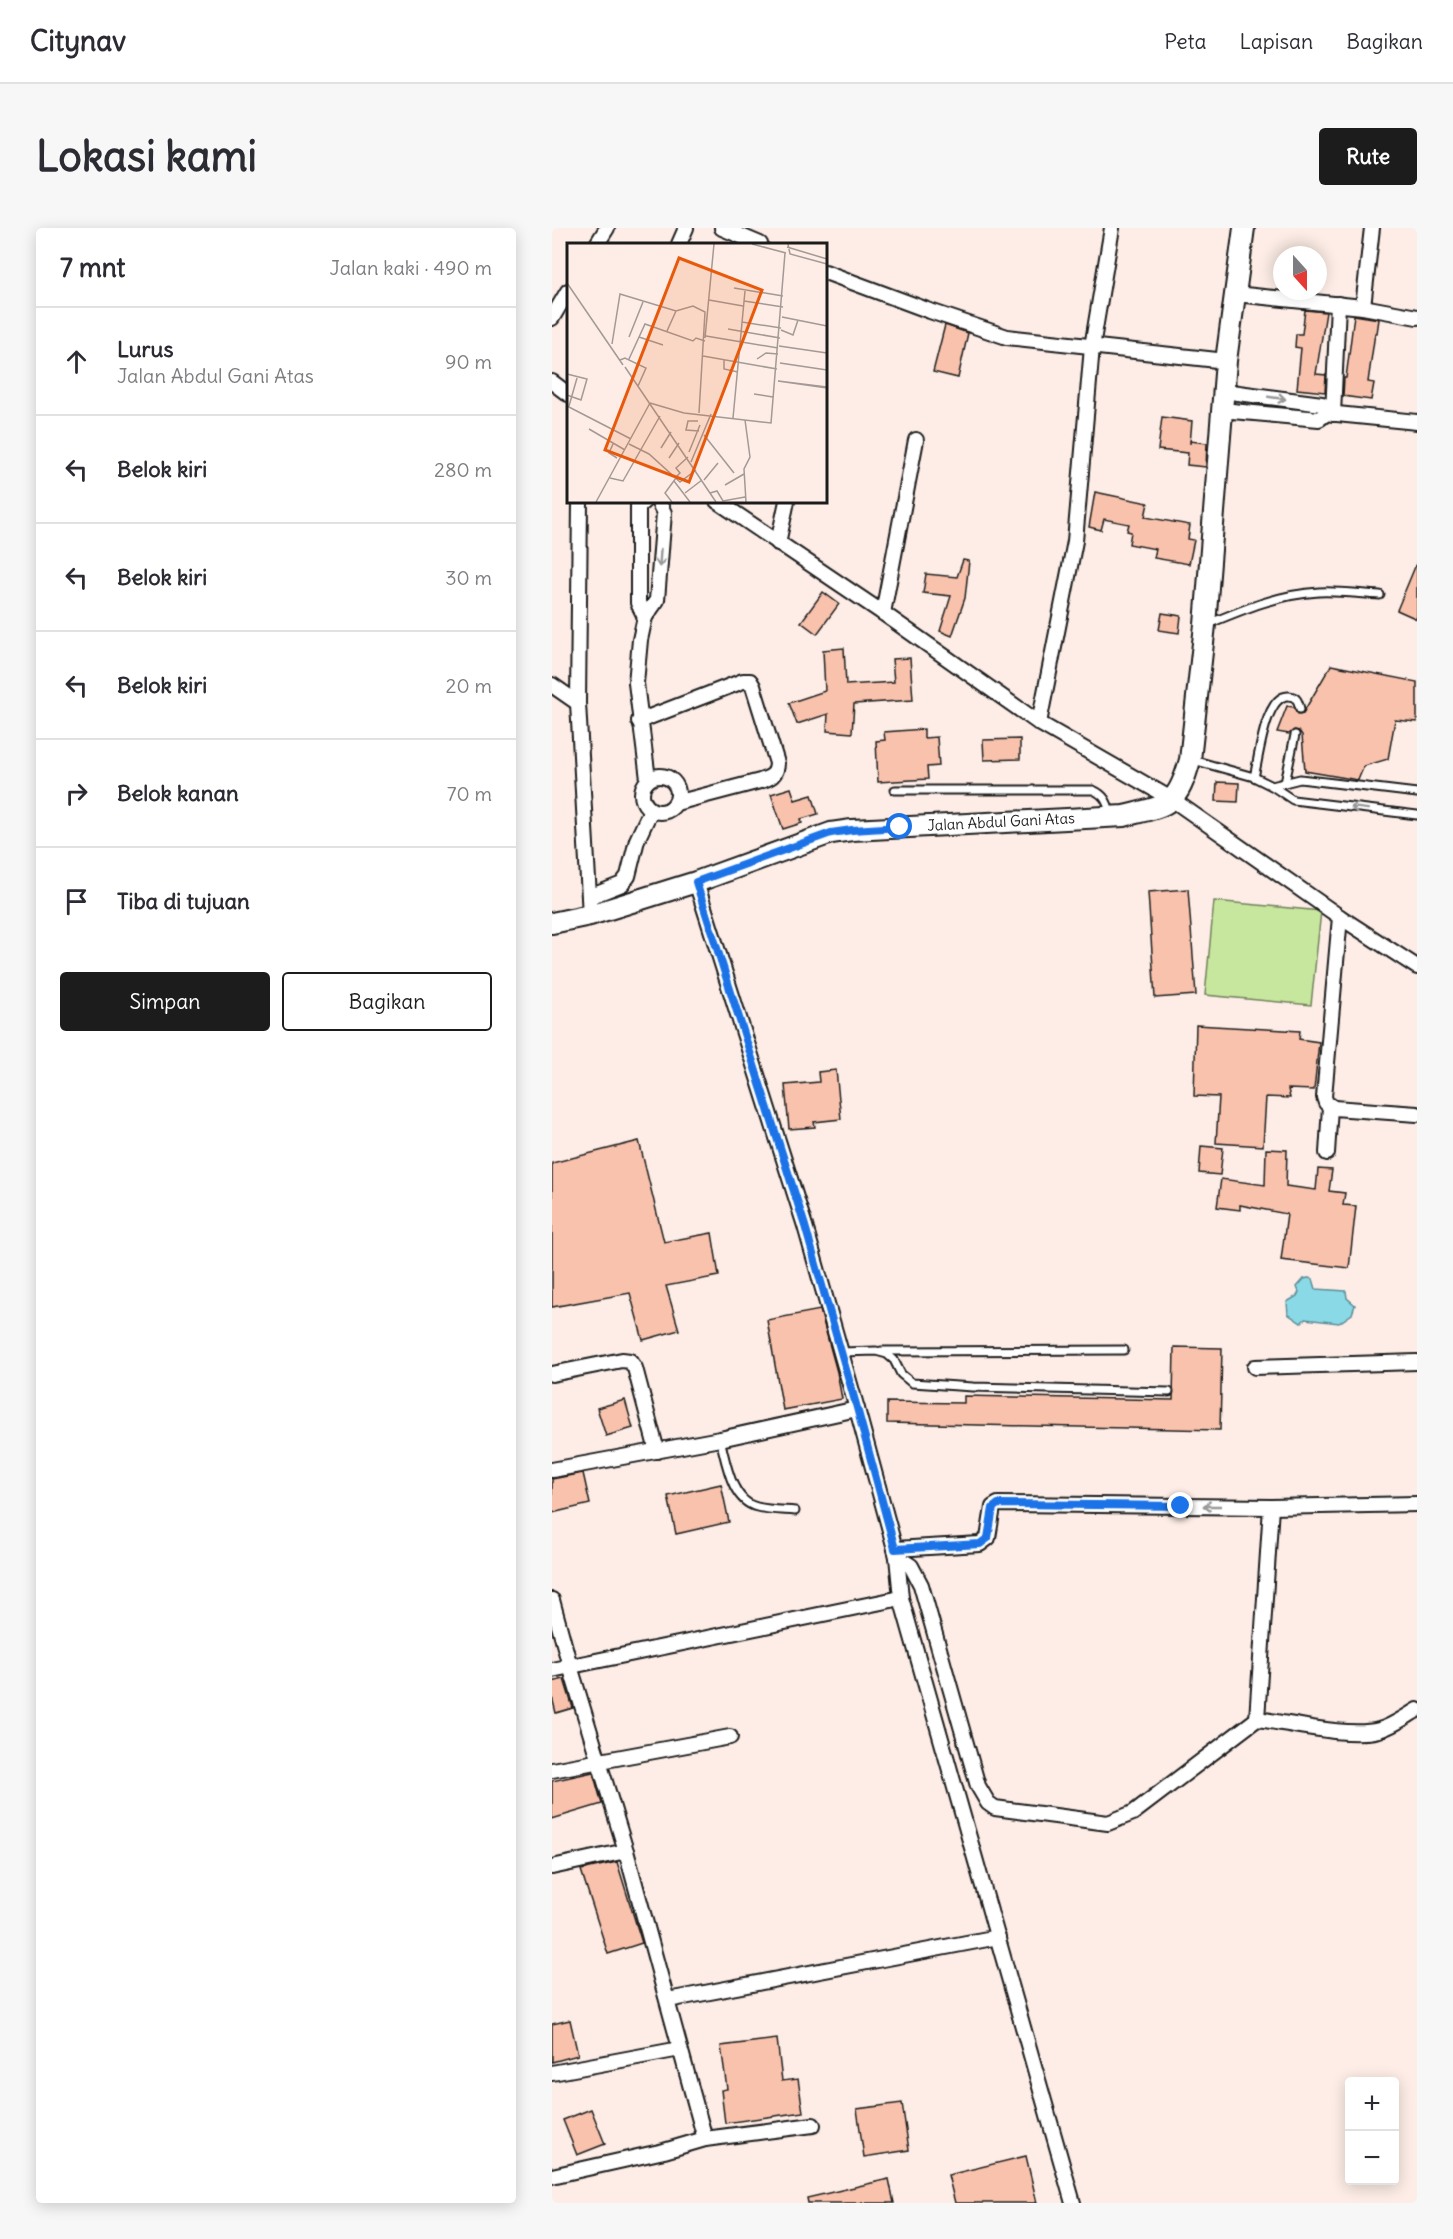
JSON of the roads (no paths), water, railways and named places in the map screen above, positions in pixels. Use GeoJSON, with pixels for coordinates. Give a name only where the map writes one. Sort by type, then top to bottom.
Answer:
{"type":"FeatureCollection","features":[{"type":"Feature","properties":{"kind":"street"},"geometry":{"type":"LineString","coordinates":[[598,243],[607,228]]}},
{"type":"Feature","properties":{"kind":"street"},"geometry":{"type":"LineString","coordinates":[[679,243],[686,228]]}},
{"type":"Feature","properties":{"kind":"street"},"geometry":{"type":"LineString","coordinates":[[722,228],[758,243]]}},
{"type":"Feature","properties":{"kind":"street"},"geometry":{"type":"LineString","coordinates":[[1039,723],[1074,541],[1092,347],[1112,228]]}},
{"type":"Feature","properties":{"kind":"street"},"geometry":{"type":"LineString","coordinates":[[1173,800],[1190,760],[1205,625],[1221,410],[1244,228]]}},
{"type":"Feature","properties":{"kind":"street"},"geometry":{"type":"LineString","coordinates":[[1363,307],[1372,228]]}},
{"type":"Feature","properties":{"kind":"street"},"geometry":{"type":"LineString","coordinates":[[826,272],[1007,337],[1226,361]]}},
{"type":"Feature","properties":{"kind":"street"},"geometry":{"type":"LineString","coordinates":[[552,318],[567,293]]}},
{"type":"Feature","properties":{"kind":"street"},"geometry":{"type":"LineString","coordinates":[[1234,294],[1363,307],[1417,317]]}},
{"type":"Feature","properties":{"kind":"street"},"geometry":{"type":"LineString","coordinates":[[1330,413],[1338,304]]}},
{"type":"Feature","properties":{"kind":"street"},"geometry":{"type":"LineString","coordinates":[[552,382],[567,393]]}},
{"type":"Feature","properties":{"kind":"street"},"geometry":{"type":"LineString","coordinates":[[1223,391],[1322,404],[1330,413]]}},
{"type":"Feature","properties":{"kind":"street"},"geometry":{"type":"LineString","coordinates":[[1221,410],[1319,419],[1330,413],[1417,422]]}},
{"type":"Feature","properties":{"kind":"street"},"geometry":{"type":"LineString","coordinates":[[883,613],[916,441]]}},
{"type":"Feature","properties":{"kind":"street"},"geometry":{"type":"LineString","coordinates":[[580,502],[578,703],[590,906]]}},
{"type":"Feature","properties":{"kind":"street"},"geometry":{"type":"LineString","coordinates":[[644,502],[638,506],[638,603],[645,617]]}},
{"type":"Feature","properties":{"kind":"street"},"geometry":{"type":"LineString","coordinates":[[639,721],[742,681],[750,681],[777,763],[775,773],[770,778],[676,803],[664,812],[651,810],[645,806],[641,792],[648,780],[639,721],[636,683],[645,617],[657,600],[664,513],[658,502]]}},
{"type":"Feature","properties":{"kind":"street"},"geometry":{"type":"LineString","coordinates":[[718,502],[883,613],[1039,723],[1173,800],[1340,917],[1417,967]]}},
{"type":"Feature","properties":{"kind":"street"},"geometry":{"type":"LineString","coordinates":[[778,543],[787,502]]}},
{"type":"Feature","properties":{"kind":"street"},"geometry":{"type":"LineString","coordinates":[[552,685],[578,703]]}},
{"type":"Feature","properties":{"kind":"street"},"geometry":{"type":"LineString","coordinates":[[648,780],[662,776],[674,783],[678,789],[676,803]]}},
{"type":"Feature","properties":{"kind":"street","name":"Jalan Abdul Gani Atas"},"geometry":{"type":"LineString","coordinates":[[552,923],[590,906],[696,882],[812,839],[852,830],[1124,816],[1160,807],[1173,800]]}},
{"type":"Feature","properties":{"kind":"street"},"geometry":{"type":"LineString","coordinates":[[590,906],[622,884],[628,876],[637,840],[651,810]]}},
{"type":"Feature","properties":{"kind":"street"},"geometry":{"type":"LineString","coordinates":[[696,882],[805,1226],[857,1408],[896,1553],[901,1598],[1073,2203]]}},
{"type":"Feature","properties":{"kind":"street"},"geometry":{"type":"LineString","coordinates":[[1327,1154],[1330,1107],[1324,1097],[1340,917]]}},
{"type":"Feature","properties":{"kind":"street"},"geometry":{"type":"LineString","coordinates":[[1330,1107],[1417,1114]]}},
{"type":"Feature","properties":{"kind":"street"},"geometry":{"type":"LineString","coordinates":[[552,1374],[622,1360],[630,1362],[635,1368],[657,1451]]}},
{"type":"Feature","properties":{"kind":"street"},"geometry":{"type":"LineString","coordinates":[[1255,1367],[1417,1362]]}},
{"type":"Feature","properties":{"kind":"street"},"geometry":{"type":"LineString","coordinates":[[552,1470],[720,1439],[857,1408]]}},
{"type":"Feature","properties":{"kind":"street"},"geometry":{"type":"LineString","coordinates":[[896,1553],[980,1544],[988,1538],[993,1508],[998,1504],[1270,1507],[1417,1504]]}},
{"type":"Feature","properties":{"kind":"street"},"geometry":{"type":"LineString","coordinates":[[1257,1719],[1270,1507]]}},
{"type":"Feature","properties":{"kind":"street"},"geometry":{"type":"LineString","coordinates":[[896,1553],[911,1566],[921,1585],[978,1786],[988,1803],[995,1808],[1101,1822],[1117,1820],[1132,1813],[1257,1719],[1345,1732],[1365,1732],[1379,1730],[1417,1710]]}},
{"type":"Feature","properties":{"kind":"street"},"geometry":{"type":"LineString","coordinates":[[552,1670],[901,1598]]}},
{"type":"Feature","properties":{"kind":"street"},"geometry":{"type":"LineString","coordinates":[[552,1600],[626,1851],[705,2139]]}},
{"type":"Feature","properties":{"kind":"street"},"geometry":{"type":"LineString","coordinates":[[552,1770],[730,1737]]}},
{"type":"Feature","properties":{"kind":"street"},"geometry":{"type":"LineString","coordinates":[[552,1867],[626,1851]]}},
{"type":"Feature","properties":{"kind":"street"},"geometry":{"type":"LineString","coordinates":[[668,2000],[998,1937]]}},
{"type":"Feature","properties":{"kind":"street"},"geometry":{"type":"LineString","coordinates":[[552,2073],[680,2049]]}},
{"type":"Feature","properties":{"kind":"street"},"geometry":{"type":"LineString","coordinates":[[552,2176],[664,2151],[705,2139],[813,2125]]}},
{"type":"Feature","properties":{"kind":"lane"},"geometry":{"type":"LineString","coordinates":[[1205,625],[1262,603],[1293,595],[1321,591],[1380,595]]}},
{"type":"Feature","properties":{"kind":"lane"},"geometry":{"type":"LineString","coordinates":[[1254,777],[1268,714],[1275,702],[1284,696],[1293,696],[1297,699],[1300,709]]}},
{"type":"Feature","properties":{"kind":"lane"},"geometry":{"type":"LineString","coordinates":[[1285,783],[1294,735]]}},
{"type":"Feature","properties":{"kind":"lane"},"geometry":{"type":"LineString","coordinates":[[1190,760],[1254,777],[1293,801],[1417,815]]}},
{"type":"Feature","properties":{"kind":"lane"},"geometry":{"type":"LineString","coordinates":[[1272,786],[1300,778],[1417,794]]}},
{"type":"Feature","properties":{"kind":"lane"},"geometry":{"type":"LineString","coordinates":[[895,790],[1093,790],[1101,793],[1106,799],[1112,816]]}},
{"type":"Feature","properties":{"kind":"lane"},"geometry":{"type":"LineString","coordinates":[[841,1352],[1124,1350]]}},
{"type":"Feature","properties":{"kind":"lane"},"geometry":{"type":"LineString","coordinates":[[876,1351],[890,1356],[901,1374],[912,1383],[974,1387],[1169,1392]]}},
{"type":"Feature","properties":{"kind":"lane"},"geometry":{"type":"LineString","coordinates":[[720,1439],[730,1475],[742,1499],[755,1507],[795,1511]]}},
{"type":"Feature","properties":{"kind":"water"},"geometry":{"type":"Polygon","coordinates":[[[1308,1278],[1313,1279],[1316,1289],[1346,1291],[1347,1298],[1355,1305],[1352,1314],[1339,1323],[1305,1319],[1301,1323],[1288,1314],[1287,1302],[1297,1296],[1299,1292],[1297,1287],[1308,1278]]]}}]}
